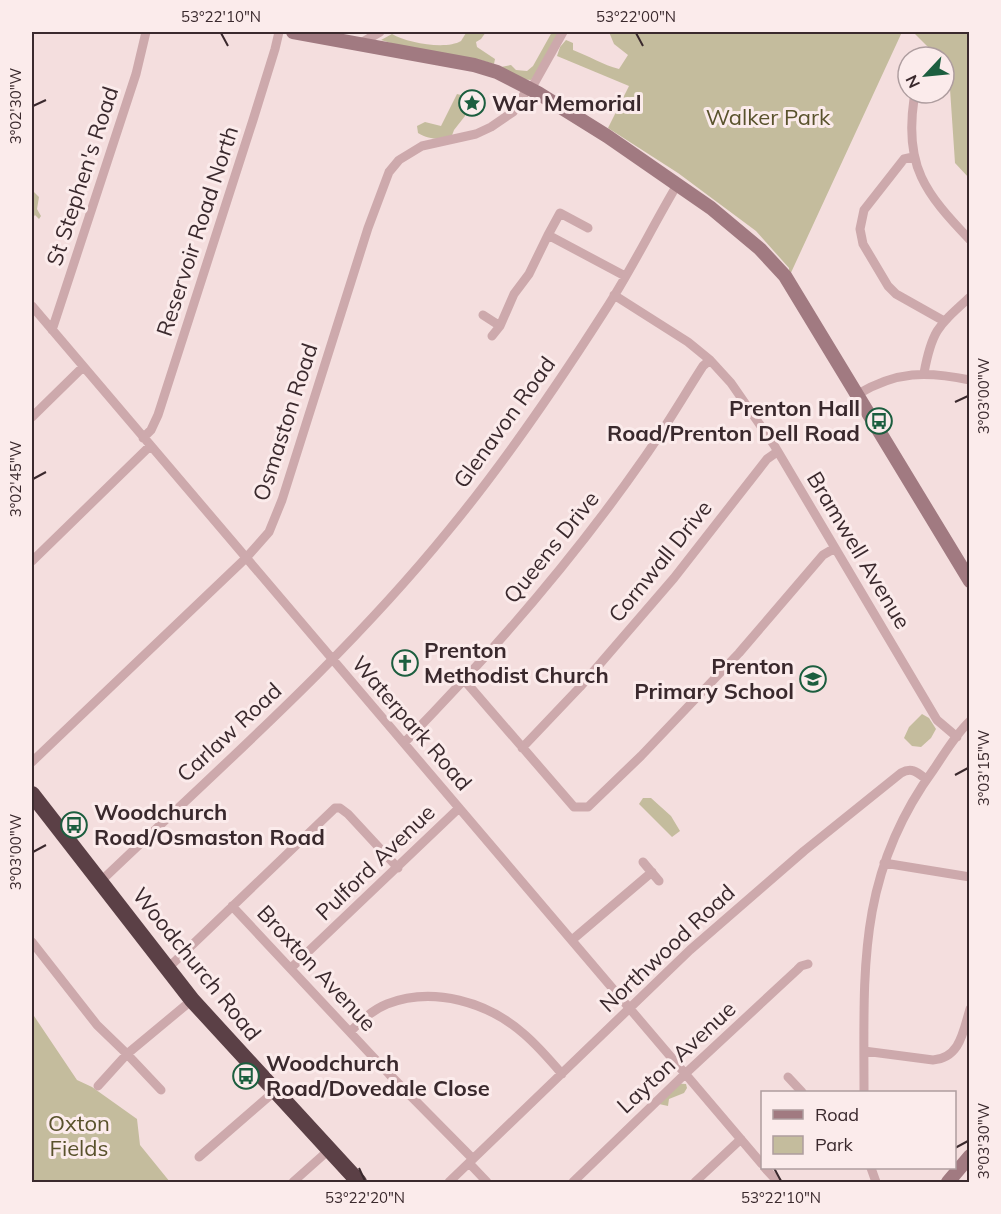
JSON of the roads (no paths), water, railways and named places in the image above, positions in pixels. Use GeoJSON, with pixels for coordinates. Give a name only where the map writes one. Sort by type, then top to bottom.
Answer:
{"type":"FeatureCollection","features":[{"type":"Feature","properties":{"kind":"highway","name":"Woodchurch Road"},"geometry":{"type":"LineString","coordinates":[[32,794],[192,1000],[359,1182]]}},
{"type":"Feature","properties":{"kind":"street","name":"St Stephen's Road"},"geometry":{"type":"LineString","coordinates":[[52,330],[129,94],[146,32]]}},
{"type":"Feature","properties":{"kind":"street","name":"Reservoir Road North"},"geometry":{"type":"LineString","coordinates":[[143,438],[151,430],[158,415],[279,32]]}},
{"type":"Feature","properties":{"kind":"street"},"geometry":{"type":"LineString","coordinates":[[293,32],[474,65],[497,72],[531,89],[607,136],[711,208],[760,249],[785,276],[969,580]]}},
{"type":"Feature","properties":{"kind":"street"},"geometry":{"type":"LineString","coordinates":[[361,43],[380,32]]}},
{"type":"Feature","properties":{"kind":"street","name":"Osmaston Road"},"geometry":{"type":"LineString","coordinates":[[32,762],[246,558],[269,532],[282,500],[368,228],[389,172],[399,160],[422,146],[476,134],[513,112],[531,89],[563,32]]}},
{"type":"Feature","properties":{"kind":"street"},"geometry":{"type":"LineString","coordinates":[[913,105],[910,122],[911,147],[922,181],[933,198],[969,240]]}},
{"type":"Feature","properties":{"kind":"street"},"geometry":{"type":"LineString","coordinates":[[913,157],[904,159],[864,210],[860,229],[863,244],[888,286],[897,294],[944,321]]}},
{"type":"Feature","properties":{"kind":"street","name":"Glenavon Road"},"geometry":{"type":"LineString","coordinates":[[332,660],[387,602],[455,522],[520,438],[614,295],[676,184]]}},
{"type":"Feature","properties":{"kind":"street"},"geometry":{"type":"LineString","coordinates":[[492,336],[500,326],[514,294],[529,274],[560,213],[588,228]]}},
{"type":"Feature","properties":{"kind":"street"},"geometry":{"type":"LineString","coordinates":[[548,235],[625,276]]}},
{"type":"Feature","properties":{"kind":"street","name":"Bramwell Avenue"},"geometry":{"type":"LineString","coordinates":[[614,295],[688,342],[710,360],[732,383],[777,452],[937,720],[957,737]]}},
{"type":"Feature","properties":{"kind":"street"},"geometry":{"type":"LineString","coordinates":[[924,374],[933,337],[944,321],[969,297]]}},
{"type":"Feature","properties":{"kind":"street","name":"Waterpark Road"},"geometry":{"type":"LineString","coordinates":[[32,306],[761,1162]]}},
{"type":"Feature","properties":{"kind":"street"},"geometry":{"type":"LineString","coordinates":[[483,315],[500,326]]}},
{"type":"Feature","properties":{"kind":"street","name":"Queens Drive"},"geometry":{"type":"LineString","coordinates":[[404,744],[493,650],[607,510],[645,457],[703,366],[710,360]]}},
{"type":"Feature","properties":{"kind":"street"},"geometry":{"type":"LineString","coordinates":[[32,417],[83,367]]}},
{"type":"Feature","properties":{"kind":"street"},"geometry":{"type":"LineString","coordinates":[[858,394],[886,379],[901,375],[924,374],[969,380]]}},
{"type":"Feature","properties":{"kind":"street"},"geometry":{"type":"LineString","coordinates":[[32,561],[150,446]]}},
{"type":"Feature","properties":{"kind":"street","name":"Cornwall Drive"},"geometry":{"type":"LineString","coordinates":[[522,748],[580,687],[674,578],[767,459],[777,452]]}},
{"type":"Feature","properties":{"kind":"street"},"geometry":{"type":"LineString","coordinates":[[465,681],[574,807],[588,807],[641,756],[730,661],[823,555],[835,548]]}},
{"type":"Feature","properties":{"kind":"street","name":"Carlaw Road"},"geometry":{"type":"LineString","coordinates":[[100,882],[332,660]]}},
{"type":"Feature","properties":{"kind":"street"},"geometry":{"type":"LineString","coordinates":[[864,1091],[864,973],[867,936],[872,906],[884,863],[892,840],[926,779],[969,721]]}},
{"type":"Feature","properties":{"kind":"street","name":"Northwood Road"},"geometry":{"type":"LineString","coordinates":[[450,1182],[630,1008],[743,903],[804,851],[901,773],[908,769],[926,779]]}},
{"type":"Feature","properties":{"kind":"street"},"geometry":{"type":"LineString","coordinates":[[166,969],[335,808],[340,808],[348,814],[398,868]]}},
{"type":"Feature","properties":{"kind":"street","name":"Pulford Avenue"},"geometry":{"type":"LineString","coordinates":[[291,968],[459,808]]}},
{"type":"Feature","properties":{"kind":"street"},"geometry":{"type":"LineString","coordinates":[[643,862],[659,881]]}},
{"type":"Feature","properties":{"kind":"street"},"geometry":{"type":"LineString","coordinates":[[884,863],[969,877]]}},
{"type":"Feature","properties":{"kind":"street"},"geometry":{"type":"LineString","coordinates":[[572,940],[652,872]]}},
{"type":"Feature","properties":{"kind":"street","name":"Broxton Avenue"},"geometry":{"type":"LineString","coordinates":[[232,906],[471,1161]]}},
{"type":"Feature","properties":{"kind":"street"},"geometry":{"type":"LineString","coordinates":[[32,942],[97,1025],[161,1090]]}},
{"type":"Feature","properties":{"kind":"street","name":"Layton Avenue"},"geometry":{"type":"LineString","coordinates":[[573,1182],[801,966],[808,964]]}},
{"type":"Feature","properties":{"kind":"street"},"geometry":{"type":"LineString","coordinates":[[350,1032],[367,1016],[386,1005],[405,999],[440,997],[460,1000],[491,1011],[506,1020],[524,1034],[562,1074]]}},
{"type":"Feature","properties":{"kind":"street"},"geometry":{"type":"LineString","coordinates":[[98,1086],[127,1054],[192,1000]]}},
{"type":"Feature","properties":{"kind":"street"},"geometry":{"type":"LineString","coordinates":[[864,1051],[933,1060],[942,1059],[954,1052],[960,1042],[969,1009]]}},
{"type":"Feature","properties":{"kind":"street"},"geometry":{"type":"LineString","coordinates":[[795,1079],[801,1091]]}},
{"type":"Feature","properties":{"kind":"street"},"geometry":{"type":"LineString","coordinates":[[199,1157],[275,1091]]}},
{"type":"Feature","properties":{"kind":"street"},"geometry":{"type":"LineString","coordinates":[[695,1182],[741,1139]]}},
{"type":"Feature","properties":{"kind":"street"},"geometry":{"type":"LineString","coordinates":[[293,1182],[330,1149]]}},
{"type":"Feature","properties":{"kind":"street"},"geometry":{"type":"LineString","coordinates":[[948,1182],[969,1156]]}},
{"type":"Feature","properties":{"kind":"street"},"geometry":{"type":"LineString","coordinates":[[471,1161],[487,1182]]}},
{"type":"Feature","properties":{"kind":"street","name":"Waterpark Road"},"geometry":{"type":"LineString","coordinates":[[767,1169],[778,1182]]}},
{"type":"Feature","properties":{"kind":"place","name":"War Memorial"},"geometry":{"type":"Point","coordinates":[472,103]}},
{"type":"Feature","properties":{"kind":"place","name":"Prenton Hall Road/Prenton Dell Road"},"geometry":{"type":"Point","coordinates":[879,421]}},
{"type":"Feature","properties":{"kind":"place","name":"Prenton Methodist Church"},"geometry":{"type":"Point","coordinates":[405,663]}},
{"type":"Feature","properties":{"kind":"place","name":"Prenton Primary School"},"geometry":{"type":"Point","coordinates":[813,679]}},
{"type":"Feature","properties":{"kind":"place","name":"Woodchurch Road/Osmaston Road"},"geometry":{"type":"Point","coordinates":[74,825]}},
{"type":"Feature","properties":{"kind":"place","name":"Woodchurch Road/Dovedale Close"},"geometry":{"type":"Point","coordinates":[246,1076]}},
{"type":"Feature","properties":{"kind":"park label","name":"Walker Park"},"geometry":{"type":"Point","coordinates":[768,117]}},
{"type":"Feature","properties":{"kind":"park label","name":"Oxton Fields"},"geometry":{"type":"Point","coordinates":[79,1136]}}]}
